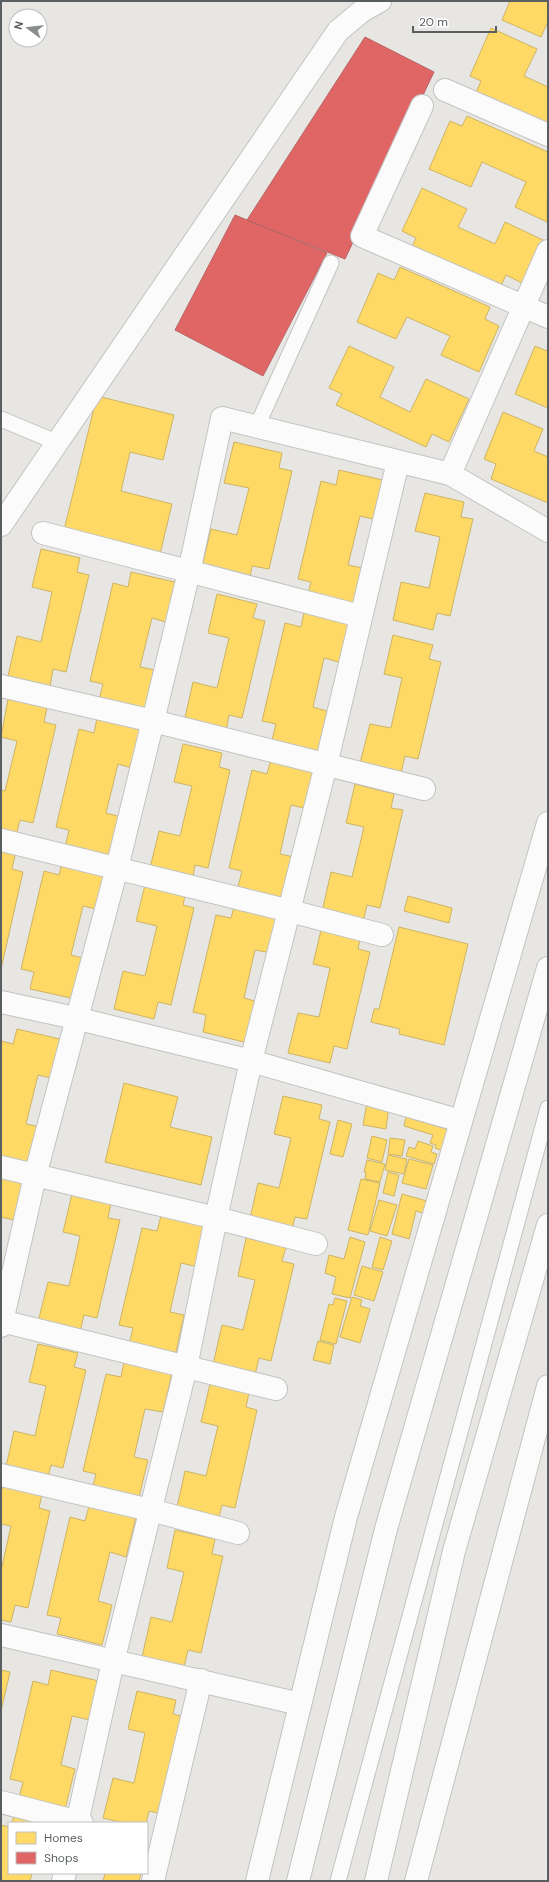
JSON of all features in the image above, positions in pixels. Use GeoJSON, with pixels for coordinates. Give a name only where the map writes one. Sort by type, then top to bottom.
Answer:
{"type":"FeatureCollection","features":[{"type":"Feature","properties":{"kind":"street"},"geometry":{"type":"LineString","coordinates":[[1,525],[56,442],[338,31],[362,11],[380,1]]}},
{"type":"Feature","properties":{"kind":"street"},"geometry":{"type":"LineString","coordinates":[[445,90],[548,135]]}},
{"type":"Feature","properties":{"kind":"street"},"geometry":{"type":"LineString","coordinates":[[422,106],[362,236],[548,317]]}},
{"type":"Feature","properties":{"kind":"street"},"geometry":{"type":"LineString","coordinates":[[450,474],[548,252]]}},
{"type":"Feature","properties":{"kind":"street"},"geometry":{"type":"LineString","coordinates":[[276,1389],[1,1323],[35,1176],[153,721],[189,572],[222,418],[450,474],[548,531]]}},
{"type":"Feature","properties":{"kind":"street"},"geometry":{"type":"LineString","coordinates":[[79,1822],[113,1662],[186,1367],[216,1218],[251,1061],[326,765],[360,616],[398,462]]}},
{"type":"Feature","properties":{"kind":"street"},"geometry":{"type":"LineString","coordinates":[[43,533],[360,616]]}},
{"type":"Feature","properties":{"kind":"street"},"geometry":{"type":"LineString","coordinates":[[1,686],[153,721],[424,789]]}},
{"type":"Feature","properties":{"kind":"street"},"geometry":{"type":"LineString","coordinates":[[257,1881],[346,1517],[548,823]]}},
{"type":"Feature","properties":{"kind":"street"},"geometry":{"type":"LineString","coordinates":[[1,840],[382,935]]}},
{"type":"Feature","properties":{"kind":"street"},"geometry":{"type":"LineString","coordinates":[[298,1881],[386,1529],[548,968]]}},
{"type":"Feature","properties":{"kind":"street"},"geometry":{"type":"LineString","coordinates":[[1,1002],[75,1018],[251,1061],[461,1121]]}},
{"type":"Feature","properties":{"kind":"street"},"geometry":{"type":"LineString","coordinates":[[1,1167],[216,1218],[316,1244]]}},
{"type":"Feature","properties":{"kind":"street"},"geometry":{"type":"LineString","coordinates":[[376,1881],[454,1551],[548,1225]]}},
{"type":"Feature","properties":{"kind":"street"},"geometry":{"type":"LineString","coordinates":[[416,1881],[548,1386]]}},
{"type":"Feature","properties":{"kind":"street"},"geometry":{"type":"LineString","coordinates":[[1,1475],[150,1510],[238,1533]]}},
{"type":"Feature","properties":{"kind":"street"},"geometry":{"type":"LineString","coordinates":[[1,1635],[300,1704]]}},
{"type":"Feature","properties":{"kind":"street"},"geometry":{"type":"LineString","coordinates":[[153,1881],[155,1841],[201,1680]]}},
{"type":"Feature","properties":{"kind":"street"},"geometry":{"type":"LineString","coordinates":[[1,1802],[75,1822]]}},
{"type":"Feature","properties":{"kind":"lane"},"geometry":{"type":"LineString","coordinates":[[257,426],[331,263]]}},
{"type":"Feature","properties":{"kind":"lane"},"geometry":{"type":"LineString","coordinates":[[1,419],[56,442]]}},
{"type":"Feature","properties":{"kind":"lane"},"geometry":{"type":"LineString","coordinates":[[338,1881],[548,1108]]}},
{"type":"Feature","properties":{"kind":"building: Homes"},"geometry":{"type":"Polygon","coordinates":[[[510,1],[548,1],[548,21],[541,37],[502,20],[510,1]]]}},
{"type":"Feature","properties":{"kind":"building: Homes"},"geometry":{"type":"Polygon","coordinates":[[[491,28],[537,49],[524,76],[548,87],[548,129],[474,97],[481,81],[470,76],[491,28]]]}},
{"type":"Feature","properties":{"kind":"building: Homes"},"geometry":{"type":"Polygon","coordinates":[[[467,116],[548,152],[547,222],[515,207],[526,182],[482,162],[471,187],[429,169],[450,121],[462,126],[467,116]]]}},
{"type":"Feature","properties":{"kind":"building: Homes"},"geometry":{"type":"Polygon","coordinates":[[[422,188],[467,209],[458,227],[495,244],[505,222],[545,241],[524,284],[506,275],[499,290],[411,249],[416,238],[402,231],[422,188]]]}},
{"type":"Feature","properties":{"kind":"building: Homes"},"geometry":{"type":"Polygon","coordinates":[[[400,267],[490,307],[485,319],[499,326],[479,372],[441,355],[450,336],[407,317],[396,339],[357,322],[378,273],[394,280],[400,267]]]}},
{"type":"Feature","properties":{"kind":"building: Homes"},"geometry":{"type":"Polygon","coordinates":[[[349,346],[394,367],[380,397],[410,412],[426,379],[469,399],[449,442],[432,434],[426,447],[336,405],[342,394],[329,388],[349,346]]]}},
{"type":"Feature","properties":{"kind":"building: Homes"},"geometry":{"type":"Polygon","coordinates":[[[535,346],[547,351],[548,348],[548,408],[515,394],[535,346]]]}},
{"type":"Feature","properties":{"kind":"building: Homes"},"geometry":{"type":"Polygon","coordinates":[[[97,396],[174,415],[163,460],[130,452],[121,491],[172,504],[160,554],[64,530],[97,396]]]}},
{"type":"Feature","properties":{"kind":"building: Homes"},"geometry":{"type":"Polygon","coordinates":[[[503,412],[543,429],[534,451],[548,457],[548,503],[491,479],[496,464],[484,459],[503,412]]]}},
{"type":"Feature","properties":{"kind":"building: Homes"},"geometry":{"type":"Polygon","coordinates":[[[234,442],[282,453],[279,468],[292,471],[269,569],[252,566],[249,582],[201,570],[211,529],[237,535],[249,488],[224,483],[234,442]]]}},
{"type":"Feature","properties":{"kind":"building: Homes"},"geometry":{"type":"Polygon","coordinates":[[[339,470],[387,481],[377,520],[360,516],[348,565],[363,568],[353,609],[307,598],[311,582],[298,579],[321,481],[336,485],[339,470]]]}},
{"type":"Feature","properties":{"kind":"building: Homes"},"geometry":{"type":"Polygon","coordinates":[[[425,493],[464,502],[461,517],[473,519],[450,616],[437,613],[433,630],[393,620],[401,582],[429,588],[440,537],[415,531],[425,493]]]}},
{"type":"Feature","properties":{"kind":"building: Homes"},"geometry":{"type":"Polygon","coordinates":[[[41,549],[80,558],[77,572],[89,575],[66,672],[53,669],[50,686],[8,676],[17,636],[41,642],[52,592],[32,587],[41,549]]]}},
{"type":"Feature","properties":{"kind":"building: Homes"},"geometry":{"type":"Polygon","coordinates":[[[131,572],[179,583],[169,623],[152,618],[140,667],[155,670],[145,711],[99,700],[103,684],[90,681],[113,583],[128,587],[131,572]]]}},
{"type":"Feature","properties":{"kind":"building: Homes"},"geometry":{"type":"Polygon","coordinates":[[[217,594],[257,604],[253,618],[265,621],[242,718],[229,715],[226,731],[184,722],[193,682],[217,688],[229,638],[208,633],[217,594]]]}},
{"type":"Feature","properties":{"kind":"building: Homes"},"geometry":{"type":"Polygon","coordinates":[[[304,612],[351,623],[342,663],[324,658],[313,707],[327,711],[318,751],[272,740],[276,724],[262,721],[285,623],[301,627],[304,612]]]}},
{"type":"Feature","properties":{"kind":"building: Homes"},"geometry":{"type":"Polygon","coordinates":[[[393,635],[433,645],[429,659],[441,662],[418,759],[405,756],[401,773],[360,763],[370,724],[391,728],[402,678],[384,674],[393,635]]]}},
{"type":"Feature","properties":{"kind":"building: Homes"},"geometry":{"type":"Polygon","coordinates":[[[8,699],[47,708],[44,722],[56,725],[33,823],[20,820],[16,836],[1,832],[1,790],[5,791],[17,741],[1,737],[8,699]]]}},
{"type":"Feature","properties":{"kind":"building: Homes"},"geometry":{"type":"Polygon","coordinates":[[[97,718],[145,729],[135,769],[118,764],[106,813],[121,817],[111,858],[65,847],[69,830],[56,827],[79,729],[94,733],[97,718]]]}},
{"type":"Feature","properties":{"kind":"building: Homes"},"geometry":{"type":"Polygon","coordinates":[[[183,744],[222,753],[219,767],[230,770],[208,868],[195,865],[192,882],[149,872],[159,831],[180,836],[192,786],[174,782],[183,744]]]}},
{"type":"Feature","properties":{"kind":"building: Homes"},"geometry":{"type":"Polygon","coordinates":[[[271,759],[318,770],[308,809],[291,805],[280,854],[294,857],[284,898],[238,887],[242,871],[229,868],[252,770],[267,774],[271,759]]]}},
{"type":"Feature","properties":{"kind":"building: Homes"},"geometry":{"type":"Polygon","coordinates":[[[355,784],[394,794],[391,808],[403,810],[380,908],[367,905],[363,922],[322,912],[331,872],[352,877],[364,827],[346,823],[355,784]]]}},
{"type":"Feature","properties":{"kind":"building: Homes"},"geometry":{"type":"Polygon","coordinates":[[[1,851],[15,855],[12,869],[23,872],[1,969],[1,851]]]}},
{"type":"Feature","properties":{"kind":"building: Homes"},"geometry":{"type":"Polygon","coordinates":[[[63,860],[110,871],[100,910],[83,906],[71,955],[86,959],[76,999],[30,989],[34,972],[21,969],[44,871],[59,875],[63,860]]]}},
{"type":"Feature","properties":{"kind":"building: Homes"},"geometry":{"type":"Polygon","coordinates":[[[146,881],[186,891],[183,905],[194,908],[171,1005],[158,1002],[154,1019],[114,1009],[123,971],[145,976],[157,926],[136,921],[146,881]]]}},
{"type":"Feature","properties":{"kind":"building: Homes"},"geometry":{"type":"Polygon","coordinates":[[[408,896],[452,908],[449,923],[404,911],[408,896]]]}},
{"type":"Feature","properties":{"kind":"building: Homes"},"geometry":{"type":"Polygon","coordinates":[[[235,903],[282,915],[272,953],[255,950],[244,998],[258,1002],[248,1043],[203,1032],[206,1015],[193,1012],[216,915],[231,918],[235,903]]]}},
{"type":"Feature","properties":{"kind":"building: Homes"},"geometry":{"type":"Polygon","coordinates":[[[322,926],[361,935],[358,949],[370,952],[347,1049],[334,1046],[330,1063],[288,1053],[298,1013],[319,1017],[330,968],[313,964],[322,926]]]}},
{"type":"Feature","properties":{"kind":"building: Homes"},"geometry":{"type":"Polygon","coordinates":[[[399,927],[468,944],[444,1045],[399,1034],[400,1029],[371,1022],[374,1009],[379,1009],[399,927]]]}},
{"type":"Feature","properties":{"kind":"building: Homes"},"geometry":{"type":"Polygon","coordinates":[[[17,1029],[64,1040],[55,1079],[38,1075],[26,1124],[40,1127],[31,1168],[1,1161],[1,1041],[13,1044],[17,1029]]]}},
{"type":"Feature","properties":{"kind":"building: Homes"},"geometry":{"type":"Polygon","coordinates":[[[124,1083],[178,1097],[170,1127],[212,1137],[201,1185],[105,1162],[124,1083]]]}},
{"type":"Feature","properties":{"kind":"building: Homes"},"geometry":{"type":"Polygon","coordinates":[[[283,1096],[322,1105],[319,1119],[330,1122],[307,1219],[295,1217],[291,1233],[249,1223],[258,1183],[279,1188],[291,1138],[274,1134],[283,1096]]]}},
{"type":"Feature","properties":{"kind":"building: Homes"},"geometry":{"type":"Polygon","coordinates":[[[367,1103],[389,1106],[386,1129],[363,1125],[367,1103]]]}},
{"type":"Feature","properties":{"kind":"building: Homes"},"geometry":{"type":"Polygon","coordinates":[[[406,1117],[450,1130],[444,1151],[435,1148],[436,1145],[430,1143],[433,1135],[404,1126],[406,1117]]]}},
{"type":"Feature","properties":{"kind":"building: Homes"},"geometry":{"type":"Polygon","coordinates":[[[338,1120],[352,1124],[343,1157],[330,1154],[338,1120]]]}},
{"type":"Feature","properties":{"kind":"building: Homes"},"geometry":{"type":"Polygon","coordinates":[[[372,1136],[387,1140],[382,1162],[367,1158],[372,1136]]]}},
{"type":"Feature","properties":{"kind":"building: Homes"},"geometry":{"type":"Polygon","coordinates":[[[390,1138],[405,1140],[402,1156],[388,1154],[390,1138]]]}},
{"type":"Feature","properties":{"kind":"building: Homes"},"geometry":{"type":"Polygon","coordinates":[[[418,1141],[433,1146],[431,1152],[437,1154],[434,1164],[406,1156],[409,1147],[415,1149],[418,1141]]]}},
{"type":"Feature","properties":{"kind":"building: Homes"},"geometry":{"type":"Polygon","coordinates":[[[388,1155],[407,1159],[404,1174],[385,1170],[388,1155]]]}},
{"type":"Feature","properties":{"kind":"building: Homes"},"geometry":{"type":"Polygon","coordinates":[[[409,1159],[433,1165],[426,1189],[402,1183],[409,1159]]]}},
{"type":"Feature","properties":{"kind":"building: Homes"},"geometry":{"type":"Polygon","coordinates":[[[367,1160],[385,1164],[380,1182],[365,1179],[366,1172],[364,1172],[367,1160]]]}},
{"type":"Feature","properties":{"kind":"building: Homes"},"geometry":{"type":"Polygon","coordinates":[[[388,1172],[399,1175],[394,1196],[383,1193],[388,1172]]]}},
{"type":"Feature","properties":{"kind":"building: Homes"},"geometry":{"type":"Polygon","coordinates":[[[1,1176],[27,1182],[18,1221],[1,1217],[1,1176]]]}},
{"type":"Feature","properties":{"kind":"building: Homes"},"geometry":{"type":"Polygon","coordinates":[[[361,1179],[380,1183],[368,1235],[348,1230],[361,1179]]]}},
{"type":"Feature","properties":{"kind":"building: Homes"},"geometry":{"type":"Polygon","coordinates":[[[72,1194],[111,1203],[108,1218],[120,1220],[97,1318],[84,1315],[80,1332],[38,1322],[48,1282],[69,1286],[80,1236],[63,1232],[72,1194]]]}},
{"type":"Feature","properties":{"kind":"building: Homes"},"geometry":{"type":"Polygon","coordinates":[[[402,1194],[427,1201],[423,1213],[416,1211],[409,1239],[392,1234],[402,1194]]]}},
{"type":"Feature","properties":{"kind":"building: Homes"},"geometry":{"type":"Polygon","coordinates":[[[379,1200],[397,1205],[387,1236],[370,1231],[379,1200]]]}},
{"type":"Feature","properties":{"kind":"building: Homes"},"geometry":{"type":"Polygon","coordinates":[[[161,1216],[208,1227],[198,1267],[181,1263],[170,1312],[184,1315],[175,1356],[129,1345],[133,1328],[119,1325],[142,1228],[157,1231],[161,1216]]]}},
{"type":"Feature","properties":{"kind":"building: Homes"},"geometry":{"type":"Polygon","coordinates":[[[350,1237],[365,1242],[350,1298],[332,1294],[336,1277],[325,1273],[329,1255],[344,1259],[350,1237]]]}},
{"type":"Feature","properties":{"kind":"building: Homes"},"geometry":{"type":"Polygon","coordinates":[[[380,1237],[392,1241],[383,1270],[372,1267],[380,1237]]]}},
{"type":"Feature","properties":{"kind":"building: Homes"},"geometry":{"type":"Polygon","coordinates":[[[246,1238],[286,1247],[282,1261],[294,1264],[271,1361],[259,1358],[255,1375],[213,1365],[222,1325],[243,1330],[255,1280],[238,1276],[246,1238]]]}},
{"type":"Feature","properties":{"kind":"building: Homes"},"geometry":{"type":"Polygon","coordinates":[[[362,1266],[383,1272],[374,1301],[354,1295],[362,1266]]]}},
{"type":"Feature","properties":{"kind":"building: Homes"},"geometry":{"type":"Polygon","coordinates":[[[352,1297],[362,1300],[360,1306],[370,1309],[360,1343],[340,1337],[352,1297]]]}},
{"type":"Feature","properties":{"kind":"building: Homes"},"geometry":{"type":"Polygon","coordinates":[[[335,1298],[347,1301],[336,1344],[320,1340],[329,1304],[333,1305],[335,1298]]]}},
{"type":"Feature","properties":{"kind":"building: Homes"},"geometry":{"type":"Polygon","coordinates":[[[318,1341],[334,1345],[330,1364],[313,1360],[318,1341]]]}},
{"type":"Feature","properties":{"kind":"building: Homes"},"geometry":{"type":"Polygon","coordinates":[[[38,1344],[78,1353],[74,1367],[86,1370],[63,1468],[51,1465],[47,1481],[5,1471],[14,1431],[35,1436],[46,1386],[29,1382],[38,1344]]]}},
{"type":"Feature","properties":{"kind":"building: Homes"},"geometry":{"type":"Polygon","coordinates":[[[124,1362],[172,1373],[163,1412],[145,1409],[134,1457],[148,1460],[138,1501],[92,1490],[96,1474],[83,1471],[106,1374],[121,1377],[124,1362]]]}},
{"type":"Feature","properties":{"kind":"building: Homes"},"geometry":{"type":"Polygon","coordinates":[[[210,1384],[249,1393],[246,1407],[257,1410],[235,1508],[222,1505],[218,1521],[176,1512],[185,1471],[206,1476],[218,1426],[201,1422],[210,1384]]]}},
{"type":"Feature","properties":{"kind":"building: Homes"},"geometry":{"type":"Polygon","coordinates":[[[3,1485],[42,1494],[39,1508],[50,1511],[28,1608],[15,1605],[11,1622],[1,1620],[1,1571],[11,1526],[1,1524],[1,1493],[3,1485]]]}},
{"type":"Feature","properties":{"kind":"building: Homes"},"geometry":{"type":"Polygon","coordinates":[[[89,1506],[136,1517],[126,1557],[110,1552],[98,1601],[112,1605],[102,1645],[57,1634],[61,1618],[47,1615],[70,1517],[85,1521],[89,1506]]]}},
{"type":"Feature","properties":{"kind":"building: Homes"},"geometry":{"type":"Polygon","coordinates":[[[175,1530],[215,1539],[212,1554],[223,1556],[201,1653],[188,1650],[184,1667],[142,1657],[151,1617],[172,1622],[184,1572],[167,1568],[175,1530]]]}},
{"type":"Feature","properties":{"kind":"building: Homes"},"geometry":{"type":"Polygon","coordinates":[[[1,1670],[10,1672],[1,1711],[1,1670]]]}},
{"type":"Feature","properties":{"kind":"building: Homes"},"geometry":{"type":"Polygon","coordinates":[[[51,1670],[99,1681],[90,1720],[72,1716],[61,1765],[75,1769],[65,1809],[19,1798],[23,1782],[10,1779],[33,1681],[48,1685],[51,1670]]]}},
{"type":"Feature","properties":{"kind":"building: Homes"},"geometry":{"type":"Polygon","coordinates":[[[137,1691],[176,1700],[173,1714],[184,1717],[162,1814],[149,1811],[146,1822],[120,1822],[103,1818],[113,1778],[134,1783],[145,1733],[128,1729],[137,1691]]]}},
{"type":"Feature","properties":{"kind":"building: Homes"},"geometry":{"type":"Polygon","coordinates":[[[15,1812],[56,1822],[12,1822],[15,1812]]]}},
{"type":"Feature","properties":{"kind":"building: Homes"},"geometry":{"type":"Polygon","coordinates":[[[1,1825],[8,1827],[8,1874],[32,1874],[30,1881],[1,1881],[1,1825]]]}},
{"type":"Feature","properties":{"kind":"building: Homes"},"geometry":{"type":"Polygon","coordinates":[[[105,1874],[141,1874],[139,1881],[103,1881],[105,1874]]]}},
{"type":"Feature","properties":{"kind":"building: Shops"},"geometry":{"type":"Polygon","coordinates":[[[365,37],[434,72],[345,259],[247,220],[365,37]]]}},
{"type":"Feature","properties":{"kind":"building: Shops"},"geometry":{"type":"Polygon","coordinates":[[[235,215],[327,253],[263,376],[175,330],[235,215]]]}}]}
